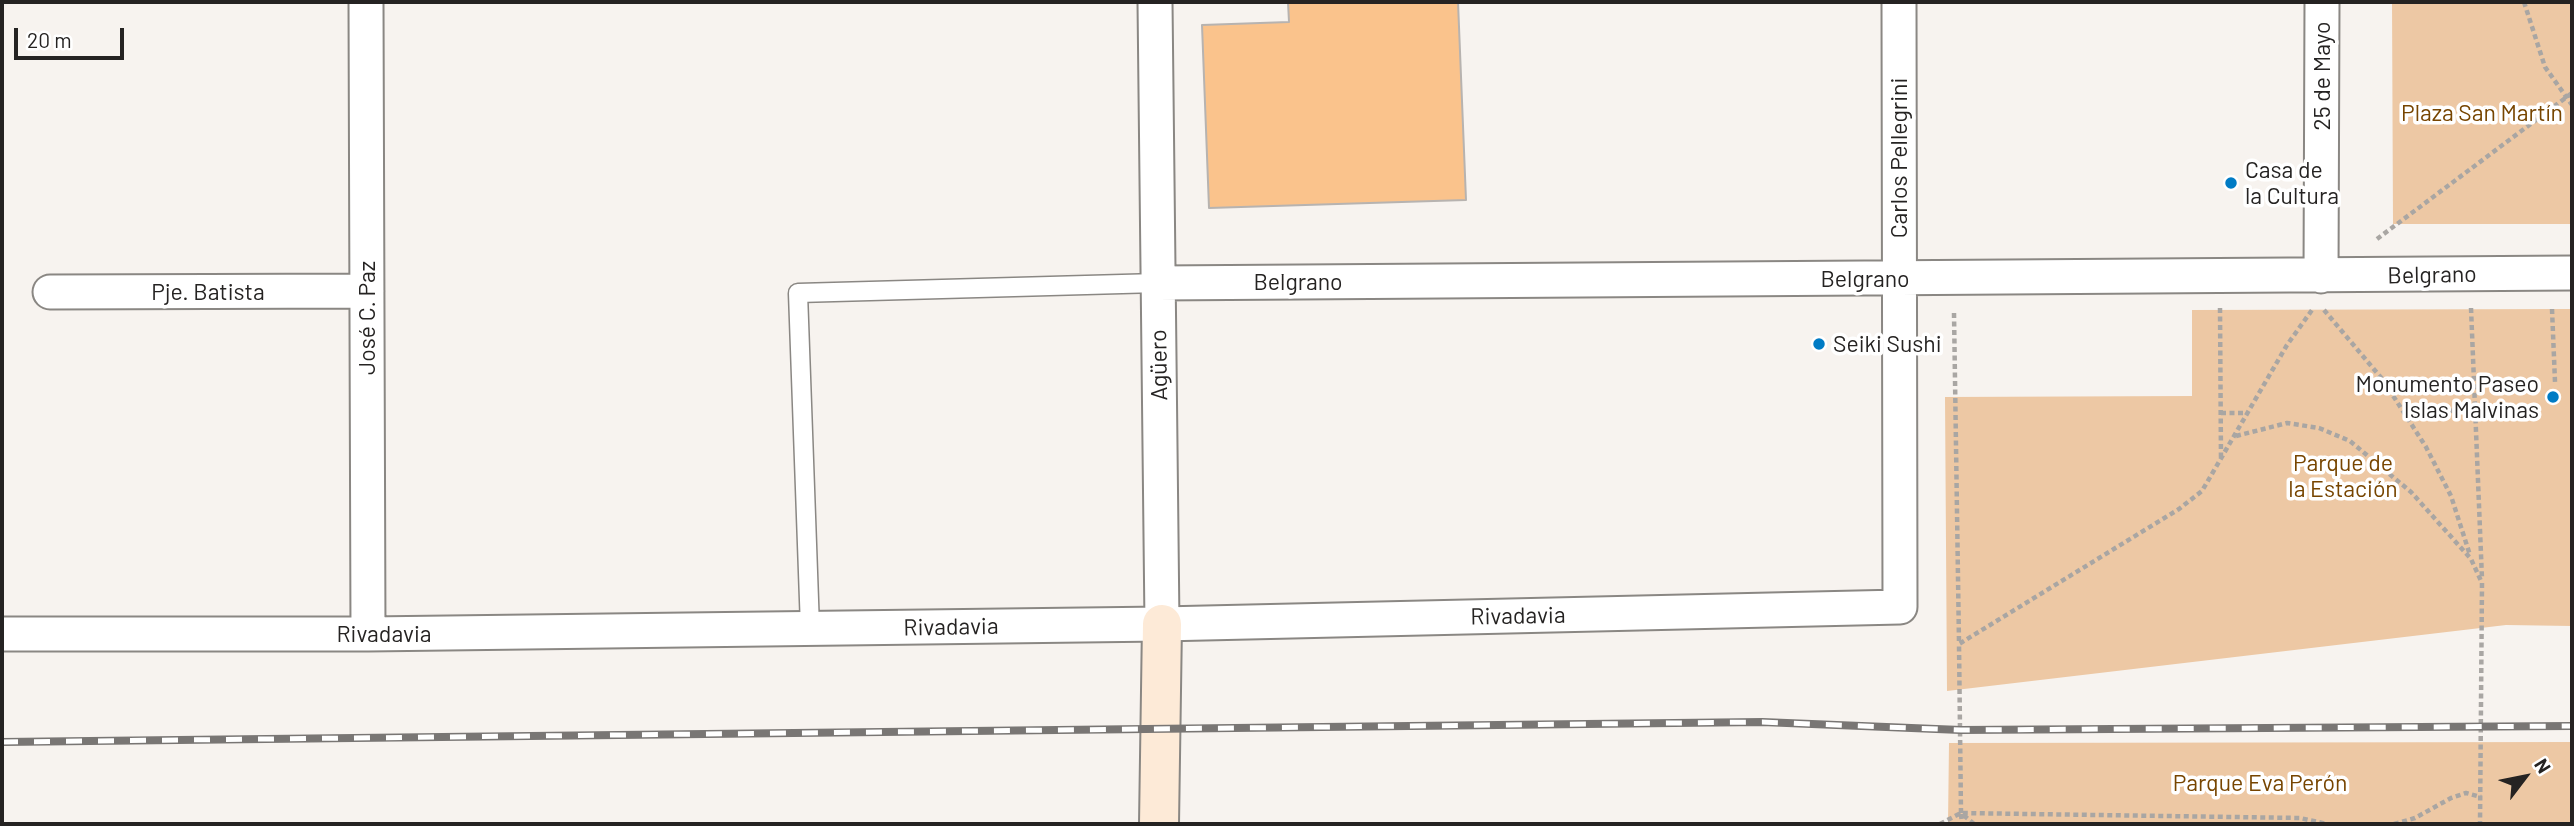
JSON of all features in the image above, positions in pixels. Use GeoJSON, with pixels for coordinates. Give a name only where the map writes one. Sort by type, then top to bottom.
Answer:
{"type":"FeatureCollection","features":[{"type":"Feature","properties":{"kind":"street","name":"José C. Paz"},"geometry":{"type":"LineString","coordinates":[[366,2],[368,634]]}},
{"type":"Feature","properties":{"kind":"street","name":"Agüero"},"geometry":{"type":"LineString","coordinates":[[1155,2],[1162,624],[1159,824]]}},
{"type":"Feature","properties":{"kind":"street","name":"Carlos Pellegrini"},"geometry":{"type":"LineString","coordinates":[[1899,2],[1900,607]]}},
{"type":"Feature","properties":{"kind":"street","name":"25 de Mayo"},"geometry":{"type":"LineString","coordinates":[[2322,2],[2328,276]]}},
{"type":"Feature","properties":{"kind":"street","name":"Belgrano"},"geometry":{"type":"LineString","coordinates":[[1158,283],[2561,273]]}},
{"type":"Feature","properties":{"kind":"street","name":"Pje. Batista"},"geometry":{"type":"LineString","coordinates":[[50,292],[367,291]]}},
{"type":"Feature","properties":{"kind":"street","name":"Rivadavia"},"geometry":{"type":"LineString","coordinates":[[2,634],[368,634],[1162,624],[1900,607]]}},
{"type":"Feature","properties":{"kind":"lane"},"geometry":{"type":"LineString","coordinates":[[810,628],[798,293],[1158,283]]}},
{"type":"Feature","properties":{"kind":"path"},"geometry":{"type":"LineString","coordinates":[[2524,2],[2545,67],[2572,105]]}},
{"type":"Feature","properties":{"kind":"path"},"geometry":{"type":"LineString","coordinates":[[2328,276],[2393,224],[2572,93]]}},
{"type":"Feature","properties":{"kind":"path"},"geometry":{"type":"LineString","coordinates":[[2555,382],[2561,273]]}},
{"type":"Feature","properties":{"kind":"path"},"geometry":{"type":"LineString","coordinates":[[2469,274],[2482,583],[2480,824]]}},
{"type":"Feature","properties":{"kind":"path"},"geometry":{"type":"LineString","coordinates":[[2220,277],[2221,461]]}},
{"type":"Feature","properties":{"kind":"path"},"geometry":{"type":"LineString","coordinates":[[1954,279],[1962,824]]}},
{"type":"Feature","properties":{"kind":"path"},"geometry":{"type":"LineString","coordinates":[[1959,644],[2179,509],[2202,491],[2287,345],[2317,302],[2384,380],[2426,447],[2451,496],[2482,583]]}},
{"type":"Feature","properties":{"kind":"path"},"geometry":{"type":"LineString","coordinates":[[2404,412],[2475,410]]}},
{"type":"Feature","properties":{"kind":"path"},"geometry":{"type":"LineString","coordinates":[[2221,413],[2249,413]]}},
{"type":"Feature","properties":{"kind":"path"},"geometry":{"type":"LineString","coordinates":[[2236,436],[2287,424],[2319,428],[2350,441],[2411,492],[2472,559]]}},
{"type":"Feature","properties":{"kind":"path"},"geometry":{"type":"LineString","coordinates":[[2394,824],[2414,818],[2466,793],[2481,797]]}},
{"type":"Feature","properties":{"kind":"path"},"geometry":{"type":"LineString","coordinates":[[1961,813],[1974,824]]}},
{"type":"Feature","properties":{"kind":"path"},"geometry":{"type":"LineString","coordinates":[[1940,824],[1961,813],[2300,818],[2327,824]]}},
{"type":"Feature","properties":{"kind":"green space","name":"Plaza San Martín"},"geometry":{"type":"Polygon","coordinates":[[[2392,2],[2572,2],[2572,224],[2393,224],[2392,2]]]}},
{"type":"Feature","properties":{"kind":"green space","name":"Parque de la Estación"},"geometry":{"type":"Polygon","coordinates":[[[2572,309],[2572,626],[2506,625],[1947,691],[1945,397],[2192,396],[2192,310],[2572,309]]]}},
{"type":"Feature","properties":{"kind":"green space","name":"Parque Eva Perón"},"geometry":{"type":"Polygon","coordinates":[[[2572,742],[2572,824],[1948,824],[1949,743],[2572,742]]]}},
{"type":"Feature","properties":{"kind":"building"},"geometry":{"type":"Polygon","coordinates":[[[1288,2],[1458,2],[1466,200],[1209,208],[1202,25],[1289,22],[1288,2]]]}},
{"type":"Feature","properties":{"kind":"railway"},"geometry":{"type":"LineString","coordinates":[[2,742],[1762,722],[1961,730],[2572,726]]}},
{"type":"Feature","properties":{"kind":"place","name":"Casa de la Cultura"},"geometry":{"type":"Point","coordinates":[2231,183]}},
{"type":"Feature","properties":{"kind":"place","name":"Seiki Sushi"},"geometry":{"type":"Point","coordinates":[1819,344]}},
{"type":"Feature","properties":{"kind":"place","name":"Monumento Paseo Islas Malvinas"},"geometry":{"type":"Point","coordinates":[2553,397]}}]}
